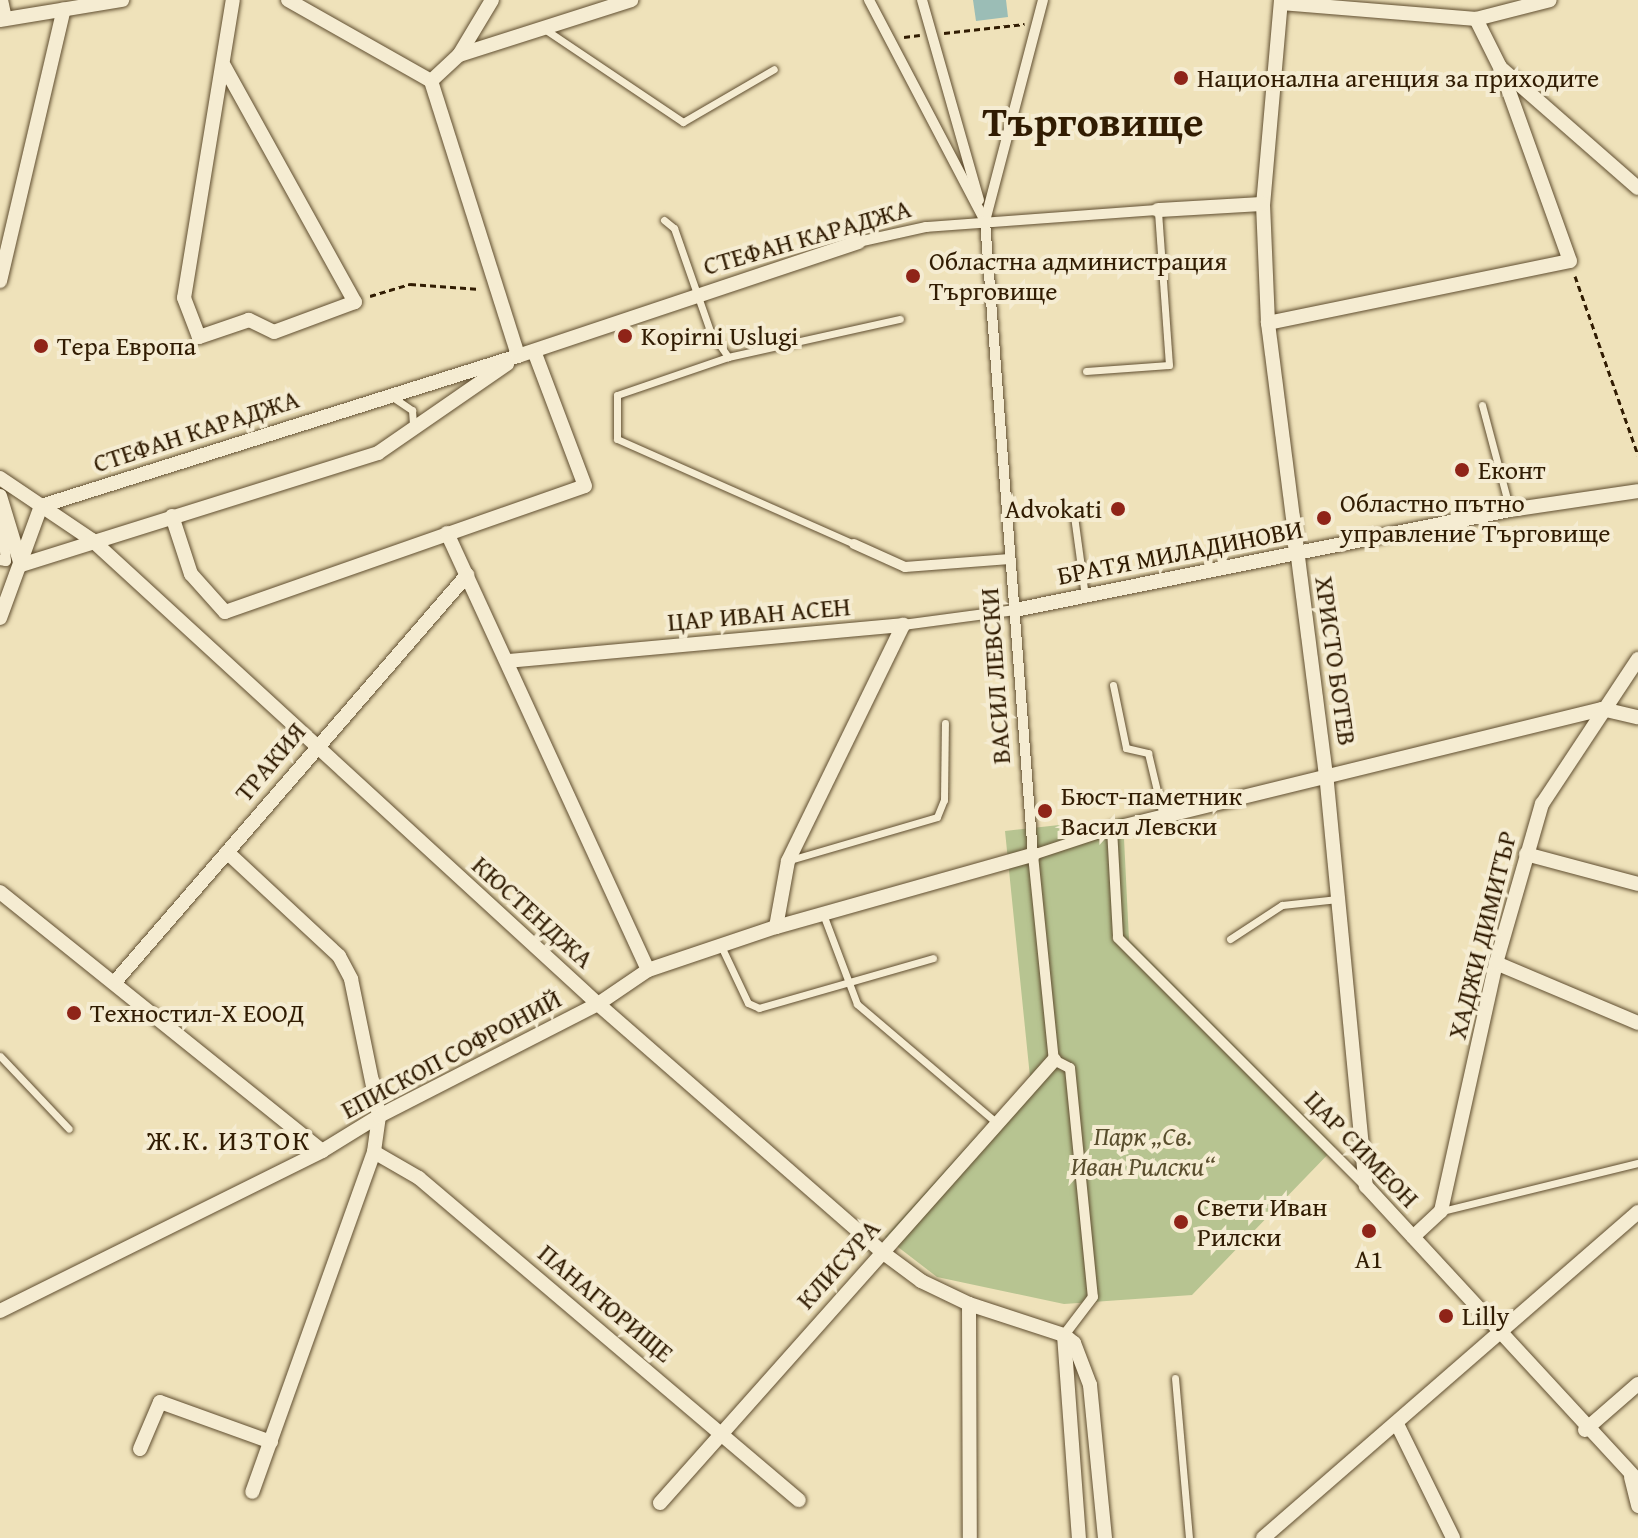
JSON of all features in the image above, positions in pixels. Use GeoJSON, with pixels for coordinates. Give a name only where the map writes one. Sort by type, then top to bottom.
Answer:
{"type":"FeatureCollection","features":[{"type":"Feature","properties":{"kind":"street"},"geometry":{"type":"LineString","coordinates":[[1,0],[3,19],[122,0]]}},
{"type":"Feature","properties":{"kind":"street"},"geometry":{"type":"LineString","coordinates":[[224,66],[355,302],[274,332],[249,320],[199,337],[184,298],[233,0]]}},
{"type":"Feature","properties":{"kind":"street"},"geometry":{"type":"LineString","coordinates":[[288,0],[431,81],[518,356]]}},
{"type":"Feature","properties":{"kind":"street"},"geometry":{"type":"LineString","coordinates":[[431,81],[459,55],[492,0]]}},
{"type":"Feature","properties":{"kind":"street"},"geometry":{"type":"LineString","coordinates":[[459,55],[546,30],[631,0]]}},
{"type":"Feature","properties":{"kind":"street"},"geometry":{"type":"LineString","coordinates":[[869,0],[893,38],[985,221]]}},
{"type":"Feature","properties":{"kind":"street"},"geometry":{"type":"LineString","coordinates":[[922,0],[935,34],[985,221]]}},
{"type":"Feature","properties":{"kind":"street","name":"ВАСИЛ ЛЕВСКИ"},"geometry":{"type":"LineString","coordinates":[[1043,0],[985,221],[1033,855],[1054,1060],[1070,1068],[1093,1297],[1064,1335]]}},
{"type":"Feature","properties":{"kind":"street"},"geometry":{"type":"LineString","coordinates":[[1281,2],[1476,19],[1550,0]]}},
{"type":"Feature","properties":{"kind":"street","name":"ХРИСТО БОТЕВ"},"geometry":{"type":"LineString","coordinates":[[1281,2],[1263,204],[1268,323],[1326,773],[1366,1186]]}},
{"type":"Feature","properties":{"kind":"street"},"geometry":{"type":"LineString","coordinates":[[0,281],[64,9]]}},
{"type":"Feature","properties":{"kind":"street"},"geometry":{"type":"LineString","coordinates":[[1268,323],[1570,261],[1500,67],[1476,19]]}},
{"type":"Feature","properties":{"kind":"street"},"geometry":{"type":"LineString","coordinates":[[1500,67],[1638,188]]}},
{"type":"Feature","properties":{"kind":"street","name":"СТЕФАН КАРАДЖА"},"geometry":{"type":"LineString","coordinates":[[41,506],[534,351],[858,242],[985,221],[1263,204]]}},
{"type":"Feature","properties":{"kind":"street"},"geometry":{"type":"LineString","coordinates":[[172,516],[191,574],[225,612],[585,486],[534,351]]}},
{"type":"Feature","properties":{"kind":"street","name":"СТЕФАН КАРАДЖА"},"geometry":{"type":"LineString","coordinates":[[21,565],[92,540],[378,453],[518,356]]}},
{"type":"Feature","properties":{"kind":"street","name":"КЮСТЕНДЖА"},"geometry":{"type":"LineString","coordinates":[[0,478],[92,540],[598,1004],[882,1252],[921,1281],[969,1304],[1064,1335]]}},
{"type":"Feature","properties":{"kind":"street","name":"БРАТЯ МИЛАДИНОВИ"},"geometry":{"type":"LineString","coordinates":[[1015,610],[1510,510],[1638,491]]}},
{"type":"Feature","properties":{"kind":"street"},"geometry":{"type":"LineString","coordinates":[[0,496],[21,565]]}},
{"type":"Feature","properties":{"kind":"street"},"geometry":{"type":"LineString","coordinates":[[0,618],[41,506]]}},
{"type":"Feature","properties":{"kind":"street"},"geometry":{"type":"LineString","coordinates":[[0,518],[6,561],[0,560]]}},
{"type":"Feature","properties":{"kind":"street"},"geometry":{"type":"LineString","coordinates":[[447,533],[648,970]]}},
{"type":"Feature","properties":{"kind":"street"},"geometry":{"type":"LineString","coordinates":[[854,544],[905,567],[1010,559]]}},
{"type":"Feature","properties":{"kind":"street","name":"ТРАКИЯ"},"geometry":{"type":"LineString","coordinates":[[114,983],[315,745],[467,575]]}},
{"type":"Feature","properties":{"kind":"street","name":"ЦАР ИВАН АСЕН"},"geometry":{"type":"LineString","coordinates":[[508,661],[903,625],[1015,610]]}},
{"type":"Feature","properties":{"kind":"street"},"geometry":{"type":"LineString","coordinates":[[776,927],[788,861],[903,625]]}},
{"type":"Feature","properties":{"kind":"street","name":"ХАДЖИ ДИМИТЪР"},"geometry":{"type":"LineString","coordinates":[[1441,1211],[1496,963],[1542,804],[1602,709],[1638,659]]}},
{"type":"Feature","properties":{"kind":"street"},"geometry":{"type":"LineString","coordinates":[[1033,855],[1112,829],[1326,773],[1602,709],[1638,717]]}},
{"type":"Feature","properties":{"kind":"street","name":"ЦАР СИМЕОН"},"geometry":{"type":"LineString","coordinates":[[1112,829],[1118,938],[1366,1186],[1585,1430],[1634,1479]]}},
{"type":"Feature","properties":{"kind":"street"},"geometry":{"type":"LineString","coordinates":[[227,852],[339,956],[351,979],[379,1116],[374,1152],[252,1492]]}},
{"type":"Feature","properties":{"kind":"street"},"geometry":{"type":"LineString","coordinates":[[1526,854],[1638,884]]}},
{"type":"Feature","properties":{"kind":"street","name":"ЕПИСКОП СОФРОНИЙ"},"geometry":{"type":"LineString","coordinates":[[0,1311],[322,1151],[379,1116],[598,1004],[648,970],[776,927],[1033,855]]}},
{"type":"Feature","properties":{"kind":"street"},"geometry":{"type":"LineString","coordinates":[[0,892],[322,1151]]}},
{"type":"Feature","properties":{"kind":"street"},"geometry":{"type":"LineString","coordinates":[[1496,963],[1638,1023]]}},
{"type":"Feature","properties":{"kind":"street","name":"КЛИСУРА"},"geometry":{"type":"LineString","coordinates":[[660,1503],[721,1430],[1054,1060]]}},
{"type":"Feature","properties":{"kind":"street","name":"ПАНАГЮРИЩЕ"},"geometry":{"type":"LineString","coordinates":[[374,1152],[419,1178],[721,1430],[799,1500]]}},
{"type":"Feature","properties":{"kind":"street"},"geometry":{"type":"LineString","coordinates":[[1413,1237],[1441,1211]]}},
{"type":"Feature","properties":{"kind":"street"},"geometry":{"type":"LineString","coordinates":[[1263,1538],[1638,1212]]}},
{"type":"Feature","properties":{"kind":"street"},"geometry":{"type":"LineString","coordinates":[[969,1304],[970,1538]]}},
{"type":"Feature","properties":{"kind":"street"},"geometry":{"type":"LineString","coordinates":[[1064,1335],[1079,1538]]}},
{"type":"Feature","properties":{"kind":"street"},"geometry":{"type":"LineString","coordinates":[[1064,1335],[1079,1351],[1088,1372],[1105,1538]]}},
{"type":"Feature","properties":{"kind":"street"},"geometry":{"type":"LineString","coordinates":[[1585,1430],[1638,1384]]}},
{"type":"Feature","properties":{"kind":"street"},"geometry":{"type":"LineString","coordinates":[[140,1449],[160,1402],[271,1442]]}},
{"type":"Feature","properties":{"kind":"street"},"geometry":{"type":"LineString","coordinates":[[1397,1424],[1453,1538]]}},
{"type":"Feature","properties":{"kind":"street"},"geometry":{"type":"LineString","coordinates":[[1634,1479],[1638,1506]]}},
{"type":"Feature","properties":{"kind":"lane"},"geometry":{"type":"LineString","coordinates":[[546,30],[683,122],[774,69]]}},
{"type":"Feature","properties":{"kind":"lane"},"geometry":{"type":"LineString","coordinates":[[1086,371],[1169,365],[1158,210]]}},
{"type":"Feature","properties":{"kind":"lane"},"geometry":{"type":"LineString","coordinates":[[664,220],[674,228],[694,295],[728,357]]}},
{"type":"Feature","properties":{"kind":"lane"},"geometry":{"type":"LineString","coordinates":[[854,544],[617,439],[617,395],[728,357],[900,319]]}},
{"type":"Feature","properties":{"kind":"lane"},"geometry":{"type":"LineString","coordinates":[[385,396],[407,403],[415,418],[412,432]]}},
{"type":"Feature","properties":{"kind":"lane"},"geometry":{"type":"LineString","coordinates":[[1482,405],[1510,510]]}},
{"type":"Feature","properties":{"kind":"lane"},"geometry":{"type":"LineString","coordinates":[[1074,516],[1085,596]]}},
{"type":"Feature","properties":{"kind":"lane"},"geometry":{"type":"LineString","coordinates":[[1113,685],[1126,748],[1148,753],[1163,816]]}},
{"type":"Feature","properties":{"kind":"lane"},"geometry":{"type":"LineString","coordinates":[[788,861],[937,817],[944,800],[945,723]]}},
{"type":"Feature","properties":{"kind":"lane"},"geometry":{"type":"LineString","coordinates":[[1230,939],[1282,905],[1338,899]]}},
{"type":"Feature","properties":{"kind":"lane"},"geometry":{"type":"LineString","coordinates":[[823,914],[847,986],[857,1004],[997,1123]]}},
{"type":"Feature","properties":{"kind":"lane"},"geometry":{"type":"LineString","coordinates":[[721,946],[748,1003],[759,1008],[847,986],[933,958]]}},
{"type":"Feature","properties":{"kind":"lane"},"geometry":{"type":"LineString","coordinates":[[0,1056],[69,1129]]}},
{"type":"Feature","properties":{"kind":"lane"},"geometry":{"type":"LineString","coordinates":[[1441,1211],[1638,1163]]}},
{"type":"Feature","properties":{"kind":"lane"},"geometry":{"type":"LineString","coordinates":[[1175,1378],[1189,1538]]}},
{"type":"Feature","properties":{"kind":"path"},"geometry":{"type":"LineString","coordinates":[[893,38],[1039,22]]}},
{"type":"Feature","properties":{"kind":"path"},"geometry":{"type":"LineString","coordinates":[[1570,261],[1638,455]]}},
{"type":"Feature","properties":{"kind":"path"},"geometry":{"type":"LineString","coordinates":[[355,302],[400,284],[497,290]]}},
{"type":"Feature","properties":{"kind":"green space","name":"Парк „Св. Иван Рилски“"},"geometry":{"type":"Polygon","coordinates":[[[1123,818],[1129,940],[1335,1147],[1192,1295],[1064,1304],[937,1277],[885,1237],[1030,1077],[1005,831],[1123,818]]]}},
{"type":"Feature","properties":{"kind":"water"},"geometry":{"type":"Polygon","coordinates":[[[973,0],[1006,0],[1008,17],[976,21],[973,0]]]}},
{"type":"Feature","properties":{"kind":"place","name":"Национална агенция за приходите"},"geometry":{"type":"Point","coordinates":[1181,78]}},
{"type":"Feature","properties":{"kind":"place","name":"Областна администрация Търговище"},"geometry":{"type":"Point","coordinates":[913,276]}},
{"type":"Feature","properties":{"kind":"place","name":"Kopirni Uslugi"},"geometry":{"type":"Point","coordinates":[625,336]}},
{"type":"Feature","properties":{"kind":"place","name":"Тера Европа"},"geometry":{"type":"Point","coordinates":[41,346]}},
{"type":"Feature","properties":{"kind":"place","name":"Еконт"},"geometry":{"type":"Point","coordinates":[1462,470]}},
{"type":"Feature","properties":{"kind":"place","name":"Advokati"},"geometry":{"type":"Point","coordinates":[1118,509]}},
{"type":"Feature","properties":{"kind":"place","name":"Областно пътно управление Търговище"},"geometry":{"type":"Point","coordinates":[1324,518]}},
{"type":"Feature","properties":{"kind":"place","name":"Бюст-паметник Васил Левски"},"geometry":{"type":"Point","coordinates":[1045,811]}},
{"type":"Feature","properties":{"kind":"place","name":"Техностил-Х ЕООД"},"geometry":{"type":"Point","coordinates":[74,1013]}},
{"type":"Feature","properties":{"kind":"place","name":"Свети Иван Рилски"},"geometry":{"type":"Point","coordinates":[1181,1222]}},
{"type":"Feature","properties":{"kind":"place","name":"A1"},"geometry":{"type":"Point","coordinates":[1369,1231]}},
{"type":"Feature","properties":{"kind":"place","name":"Lilly"},"geometry":{"type":"Point","coordinates":[1446,1316]}},
{"type":"Feature","properties":{"kind":"district","name":"Търговище"},"geometry":{"type":"Point","coordinates":[1093,121]}},
{"type":"Feature","properties":{"kind":"district","name":"Ж.К. ИЗТОК"},"geometry":{"type":"Point","coordinates":[229,1140]}}]}
